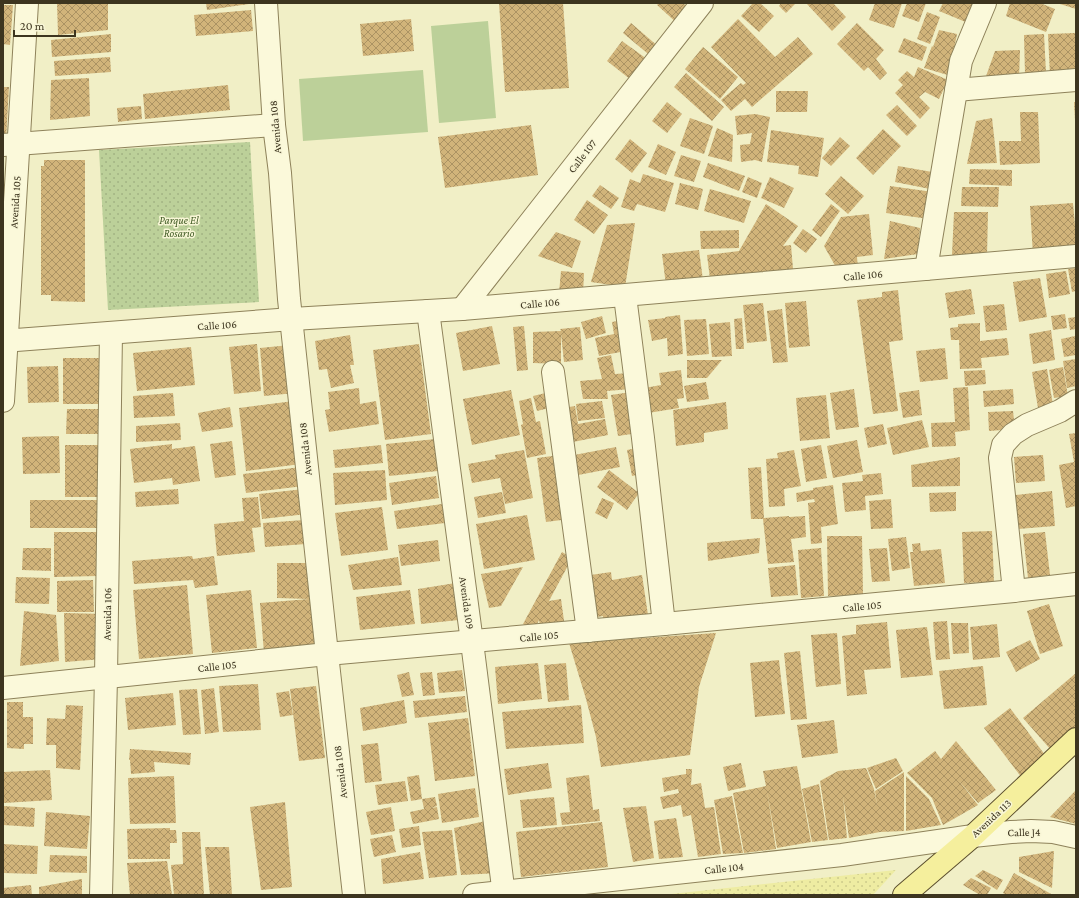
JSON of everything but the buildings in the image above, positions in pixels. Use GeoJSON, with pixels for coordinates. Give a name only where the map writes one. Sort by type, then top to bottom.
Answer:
{"type":"FeatureCollection","features":[{"type":"Feature","properties":{"kind":"main road","name":"Avenida 113"},"geometry":{"type":"LineString","coordinates":[[904,895],[973,836],[1076,739]]}},
{"type":"Feature","properties":{"kind":"street","name":"Avenida 105"},"geometry":{"type":"LineString","coordinates":[[3,401],[11,144],[27,3]]}},
{"type":"Feature","properties":{"kind":"street","name":"Avenida 108"},"geometry":{"type":"LineString","coordinates":[[266,3],[272,76],[274,125],[280,173],[292,319],[354,895]]}},
{"type":"Feature","properties":{"kind":"street","name":"Calle 107"},"geometry":{"type":"LineString","coordinates":[[462,309],[702,3]]}},
{"type":"Feature","properties":{"kind":"street"},"geometry":{"type":"LineString","coordinates":[[926,269],[962,61],[985,3]]}},
{"type":"Feature","properties":{"kind":"street"},"geometry":{"type":"LineString","coordinates":[[956,90],[1076,80]]}},
{"type":"Feature","properties":{"kind":"street"},"geometry":{"type":"LineString","coordinates":[[11,144],[274,125]]}},
{"type":"Feature","properties":{"kind":"street","name":"Calle 106"},"geometry":{"type":"LineString","coordinates":[[5,341],[292,319],[462,309],[1076,256]]}},
{"type":"Feature","properties":{"kind":"street"},"geometry":{"type":"LineString","coordinates":[[625,296],[664,624]]}},
{"type":"Feature","properties":{"kind":"street","name":"Avenida 109"},"geometry":{"type":"LineString","coordinates":[[428,311],[504,894]]}},
{"type":"Feature","properties":{"kind":"street","name":"Avenida 106"},"geometry":{"type":"LineString","coordinates":[[101,895],[111,333]]}},
{"type":"Feature","properties":{"kind":"street"},"geometry":{"type":"LineString","coordinates":[[553,372],[588,631]]}},
{"type":"Feature","properties":{"kind":"street"},"geometry":{"type":"LineString","coordinates":[[1014,591],[1000,458],[1003,445],[1013,434],[1027,425],[1060,411],[1076,401]]}},
{"type":"Feature","properties":{"kind":"street","name":"Calle 105"},"geometry":{"type":"LineString","coordinates":[[3,688],[327,654],[472,642],[1076,584]]}},
{"type":"Feature","properties":{"kind":"street","name":"Calle J4"},"geometry":{"type":"LineString","coordinates":[[973,836],[1031,831],[1053,832],[1076,837]]}},
{"type":"Feature","properties":{"kind":"street","name":"Calle 104"},"geometry":{"type":"LineString","coordinates":[[474,895],[504,894],[842,855],[973,836]]}},
{"type":"Feature","properties":{"kind":"green space"},"geometry":{"type":"Polygon","coordinates":[[[488,21],[496,118],[439,123],[431,26],[488,21]]]}},
{"type":"Feature","properties":{"kind":"green space"},"geometry":{"type":"Polygon","coordinates":[[[423,70],[428,132],[303,141],[299,79],[423,70]]]}},
{"type":"Feature","properties":{"kind":"green space","name":"Parque El Rosario"},"geometry":{"type":"Polygon","coordinates":[[[250,142],[259,302],[108,310],[99,150],[250,142]]]}},
{"type":"Feature","properties":{"kind":"sand"},"geometry":{"type":"Polygon","coordinates":[[[896,870],[873,895],[662,895],[896,870]]]}}]}
